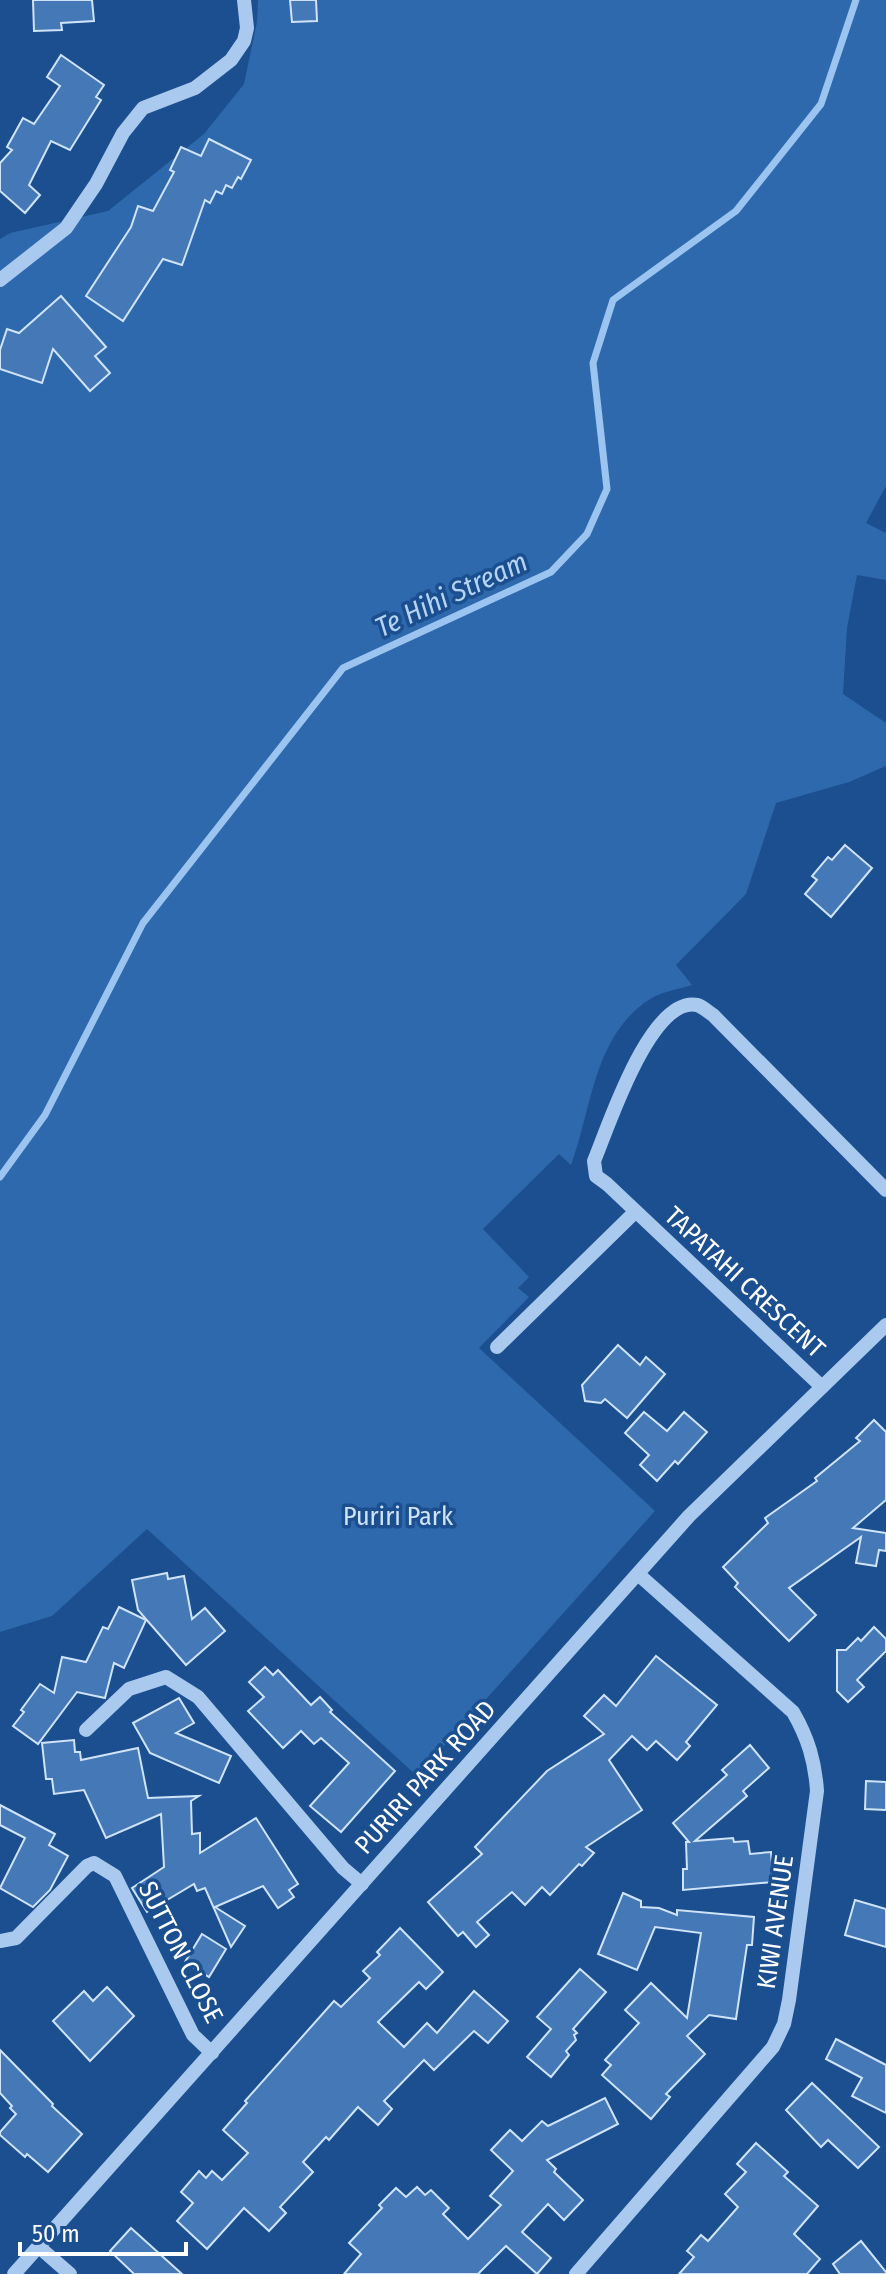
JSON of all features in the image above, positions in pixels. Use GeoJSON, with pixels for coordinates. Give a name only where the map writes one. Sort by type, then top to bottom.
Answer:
{"type":"FeatureCollection","features":[{"type":"Feature","properties":{"kind":"street"},"geometry":{"type":"LineString","coordinates":[[0,280],[66,228],[88,197],[123,133],[143,108],[195,88],[231,60],[244,41],[247,28],[244,0]]}},
{"type":"Feature","properties":{"kind":"street","name":"TAPATAHI CRESCENT"},"geometry":{"type":"LineString","coordinates":[[822,1387],[596,1176],[594,1161],[637,1056],[667,1017],[682,1007],[697,1005],[713,1015],[886,1190]]}},
{"type":"Feature","properties":{"kind":"street","name":"TAPATAHI CRESCENT"},"geometry":{"type":"LineString","coordinates":[[497,1347],[635,1212]]}},
{"type":"Feature","properties":{"kind":"street","name":"PURIRI PARK ROAD"},"geometry":{"type":"LineString","coordinates":[[14,2274],[689,1516],[886,1325]]}},
{"type":"Feature","properties":{"kind":"street","name":"KIWI AVENUE"},"geometry":{"type":"LineString","coordinates":[[576,2274],[773,2047],[784,2024],[789,2000],[817,1791],[815,1765],[807,1735],[793,1712],[638,1574]]}},
{"type":"Feature","properties":{"kind":"street"},"geometry":{"type":"LineString","coordinates":[[86,1730],[129,1689],[166,1677],[198,1697],[343,1868],[362,1884]]}},
{"type":"Feature","properties":{"kind":"street","name":"SUTTON CLOSE"},"geometry":{"type":"LineString","coordinates":[[0,1941],[16,1938],[87,1866],[94,1863],[102,1866],[115,1876],[193,2035],[212,2053]]}},
{"type":"Feature","properties":{"kind":"street"},"geometry":{"type":"LineString","coordinates":[[39,2247],[70,2274]]}},
{"type":"Feature","properties":{"kind":"green space","name":"Puriri Park"},"geometry":{"type":"Polygon","coordinates":[[[258,0],[886,0],[886,486],[866,523],[886,533],[886,580],[857,575],[847,628],[843,694],[886,723],[886,766],[849,782],[776,803],[746,894],[676,965],[692,985],[650,999],[631,1014],[605,1053],[571,1165],[559,1154],[483,1229],[529,1277],[518,1288],[529,1297],[479,1348],[655,1511],[417,1776],[147,1529],[52,1616],[0,1632],[0,239],[10,233],[108,211],[204,134],[244,84],[257,22],[258,0]]]}},
{"type":"Feature","properties":{"kind":"building"},"geometry":{"type":"Polygon","coordinates":[[[33,0],[92,0],[94,21],[61,23],[62,30],[34,31],[33,0]]]}},
{"type":"Feature","properties":{"kind":"building"},"geometry":{"type":"Polygon","coordinates":[[[290,0],[316,0],[317,21],[292,22],[290,0]]]}},
{"type":"Feature","properties":{"kind":"building"},"geometry":{"type":"Polygon","coordinates":[[[61,55],[104,85],[96,97],[101,100],[70,150],[51,141],[29,185],[40,195],[25,213],[0,191],[0,163],[12,150],[7,147],[23,118],[34,124],[60,86],[47,77],[61,55]]]}},
{"type":"Feature","properties":{"kind":"building"},"geometry":{"type":"Polygon","coordinates":[[[209,139],[251,160],[232,188],[226,185],[222,194],[216,191],[210,203],[205,200],[182,265],[163,259],[123,321],[86,296],[131,227],[138,206],[153,211],[174,172],[170,170],[181,147],[201,156],[209,139]]]}},
{"type":"Feature","properties":{"kind":"building"},"geometry":{"type":"Polygon","coordinates":[[[61,296],[106,347],[95,356],[110,373],[90,391],[53,349],[42,383],[0,369],[0,350],[7,329],[19,333],[61,296]]]}},
{"type":"Feature","properties":{"kind":"building"},"geometry":{"type":"Polygon","coordinates":[[[845,845],[872,868],[831,917],[805,894],[817,880],[812,876],[828,857],[832,860],[845,845]]]}},
{"type":"Feature","properties":{"kind":"building"},"geometry":{"type":"Polygon","coordinates":[[[618,1345],[640,1365],[646,1357],[665,1374],[627,1418],[605,1399],[601,1403],[585,1401],[582,1385],[618,1345]]]}},
{"type":"Feature","properties":{"kind":"building"},"geometry":{"type":"Polygon","coordinates":[[[644,1412],[667,1431],[684,1412],[707,1432],[678,1464],[675,1461],[657,1481],[640,1465],[649,1455],[625,1433],[644,1412]]]}},
{"type":"Feature","properties":{"kind":"building"},"geometry":{"type":"Polygon","coordinates":[[[874,1420],[886,1432],[886,1500],[853,1528],[886,1533],[886,1551],[879,1550],[876,1566],[856,1563],[861,1537],[789,1588],[816,1615],[789,1641],[735,1587],[738,1583],[723,1567],[768,1523],[765,1518],[817,1481],[815,1478],[860,1441],[856,1438],[874,1420]]]}},
{"type":"Feature","properties":{"kind":"building"},"geometry":{"type":"Polygon","coordinates":[[[167,1573],[168,1579],[184,1576],[192,1619],[205,1608],[225,1631],[186,1665],[138,1610],[132,1580],[167,1573]]]}},
{"type":"Feature","properties":{"kind":"building"},"geometry":{"type":"Polygon","coordinates":[[[119,1607],[146,1620],[124,1668],[114,1663],[105,1698],[77,1692],[38,1744],[13,1726],[40,1684],[54,1693],[62,1657],[86,1662],[103,1627],[108,1629],[119,1607]]]}},
{"type":"Feature","properties":{"kind":"building"},"geometry":{"type":"Polygon","coordinates":[[[874,1627],[886,1639],[886,1651],[857,1680],[864,1687],[848,1702],[837,1691],[837,1650],[846,1650],[858,1638],[861,1641],[874,1627]]]}},
{"type":"Feature","properties":{"kind":"building"},"geometry":{"type":"Polygon","coordinates":[[[656,1656],[717,1705],[686,1742],[690,1746],[677,1760],[656,1741],[647,1750],[632,1736],[609,1760],[642,1810],[586,1847],[594,1853],[582,1866],[579,1864],[550,1895],[542,1887],[525,1905],[512,1892],[477,1922],[489,1935],[476,1947],[463,1932],[458,1936],[428,1902],[482,1854],[475,1847],[547,1771],[604,1734],[584,1716],[604,1695],[616,1706],[656,1656]]]}},
{"type":"Feature","properties":{"kind":"building"},"geometry":{"type":"Polygon","coordinates":[[[265,1667],[273,1675],[278,1670],[311,1705],[320,1697],[332,1710],[330,1712],[395,1771],[341,1832],[310,1806],[349,1763],[321,1738],[314,1744],[301,1731],[283,1748],[248,1711],[264,1697],[249,1682],[265,1667]]]}},
{"type":"Feature","properties":{"kind":"building"},"geometry":{"type":"Polygon","coordinates":[[[179,1698],[194,1723],[176,1733],[231,1756],[219,1783],[150,1753],[133,1723],[179,1698]]]}},
{"type":"Feature","properties":{"kind":"building"},"geometry":{"type":"Polygon","coordinates":[[[74,1740],[75,1752],[80,1752],[81,1760],[138,1748],[148,1798],[199,1796],[191,1801],[192,1834],[200,1833],[200,1853],[256,1818],[298,1884],[289,1890],[294,1897],[278,1908],[263,1886],[215,1907],[245,1926],[231,1947],[205,1888],[197,1891],[194,1884],[147,1912],[132,1888],[164,1867],[161,1814],[106,1838],[84,1790],[54,1794],[52,1779],[46,1779],[42,1743],[74,1740]]]}},
{"type":"Feature","properties":{"kind":"building"},"geometry":{"type":"Polygon","coordinates":[[[750,1745],[769,1768],[743,1791],[747,1796],[695,1841],[733,1838],[734,1842],[748,1841],[750,1854],[771,1852],[773,1882],[683,1890],[683,1869],[687,1869],[686,1842],[689,1842],[673,1823],[727,1775],[722,1770],[750,1745]]]}},
{"type":"Feature","properties":{"kind":"building"},"geometry":{"type":"Polygon","coordinates":[[[866,1781],[886,1782],[886,1810],[865,1809],[866,1781]]]}},
{"type":"Feature","properties":{"kind":"building"},"geometry":{"type":"Polygon","coordinates":[[[0,1805],[55,1834],[49,1845],[68,1856],[50,1890],[33,1907],[0,1888],[25,1838],[0,1825],[0,1805]]]}},
{"type":"Feature","properties":{"kind":"building"},"geometry":{"type":"Polygon","coordinates":[[[623,1893],[641,1901],[641,1907],[659,1908],[677,1915],[677,1910],[754,1917],[752,1945],[747,1945],[736,2019],[709,2015],[687,2036],[705,2054],[666,2094],[670,2097],[651,2119],[602,2075],[611,2065],[605,2060],[639,2023],[625,2010],[651,1983],[687,2018],[701,1933],[655,1927],[637,1970],[598,1954],[623,1893]]]}},
{"type":"Feature","properties":{"kind":"building"},"geometry":{"type":"Polygon","coordinates":[[[855,1900],[886,1909],[886,1947],[845,1935],[855,1900]]]}},
{"type":"Feature","properties":{"kind":"building"},"geometry":{"type":"Polygon","coordinates":[[[400,1928],[443,1972],[426,1989],[419,1982],[378,2022],[404,2047],[427,2023],[437,2033],[474,1991],[508,2021],[488,2043],[474,2031],[434,2070],[424,2060],[384,2101],[392,2109],[378,2125],[358,2107],[329,2140],[326,2137],[303,2162],[313,2172],[280,2207],[286,2213],[269,2231],[244,2208],[207,2249],[177,2221],[193,2203],[181,2192],[199,2171],[206,2178],[212,2171],[222,2180],[248,2153],[223,2130],[334,2001],[341,2007],[370,1978],[363,1971],[380,1955],[377,1952],[400,1928]]]}},
{"type":"Feature","properties":{"kind":"building"},"geometry":{"type":"Polygon","coordinates":[[[202,1934],[226,1949],[209,1977],[185,1962],[202,1934]]]}},
{"type":"Feature","properties":{"kind":"building"},"geometry":{"type":"Polygon","coordinates":[[[580,1969],[606,1992],[573,2029],[577,2033],[574,2035],[576,2040],[566,2051],[569,2055],[551,2077],[527,2057],[551,2029],[537,2017],[580,1969]]]}},
{"type":"Feature","properties":{"kind":"building"},"geometry":{"type":"Polygon","coordinates":[[[107,1987],[134,2016],[90,2061],[53,2021],[84,1991],[93,2001],[107,1987]]]}},
{"type":"Feature","properties":{"kind":"building"},"geometry":{"type":"Polygon","coordinates":[[[836,2039],[886,2065],[886,2113],[852,2096],[862,2078],[826,2059],[836,2039]]]}},
{"type":"Feature","properties":{"kind":"building"},"geometry":{"type":"Polygon","coordinates":[[[0,2050],[82,2134],[48,2172],[0,2135],[16,2114],[0,2093],[0,2050]]]}},
{"type":"Feature","properties":{"kind":"building"},"geometry":{"type":"Polygon","coordinates":[[[812,2083],[879,2147],[858,2168],[828,2140],[821,2147],[786,2110],[812,2083]]]}},
{"type":"Feature","properties":{"kind":"building"},"geometry":{"type":"Polygon","coordinates":[[[605,2098],[618,2124],[547,2160],[556,2169],[554,2172],[583,2200],[564,2220],[548,2204],[522,2232],[551,2258],[537,2274],[506,2246],[478,2274],[344,2274],[361,2254],[349,2243],[396,2188],[406,2197],[417,2187],[425,2195],[431,2190],[449,2208],[443,2214],[468,2239],[501,2205],[490,2196],[513,2171],[491,2150],[510,2130],[522,2141],[542,2121],[548,2126],[605,2098]]]}},
{"type":"Feature","properties":{"kind":"building"},"geometry":{"type":"Polygon","coordinates":[[[756,2143],[788,2172],[784,2176],[818,2206],[794,2234],[820,2259],[807,2274],[679,2274],[694,2257],[687,2251],[701,2235],[708,2241],[738,2207],[725,2194],[746,2172],[737,2164],[756,2143]]]}},
{"type":"Feature","properties":{"kind":"building"},"geometry":{"type":"Polygon","coordinates":[[[131,2228],[182,2274],[134,2274],[110,2251],[131,2228]]]}},
{"type":"Feature","properties":{"kind":"building"},"geometry":{"type":"Polygon","coordinates":[[[861,2241],[886,2274],[840,2274],[833,2264],[861,2241]]]}},
{"type":"Feature","properties":{"kind":"waterway","name":"Te Hihi Stream"},"geometry":{"type":"LineString","coordinates":[[0,1177],[45,1115],[143,923],[343,668],[551,572],[587,534],[607,489],[593,363],[613,300],[736,211],[821,104],[856,0]]}}]}
